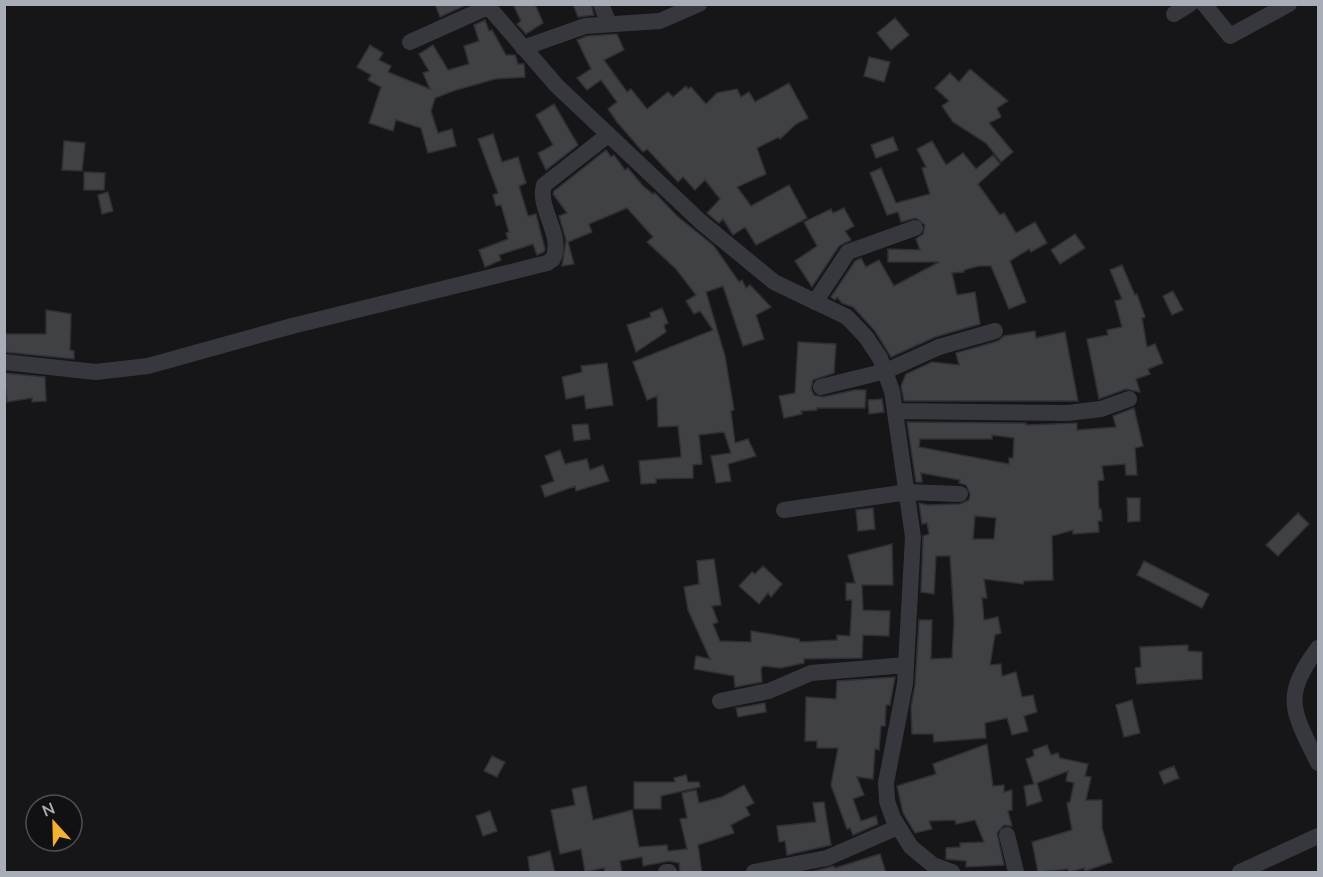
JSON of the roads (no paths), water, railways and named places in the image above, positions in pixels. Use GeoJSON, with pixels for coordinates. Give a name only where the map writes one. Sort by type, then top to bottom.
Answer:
{"type":"FeatureCollection","features":[{"type":"Feature","properties":{"kind":"street"},"geometry":{"type":"LineString","coordinates":[[601,4],[609,24]]}},
{"type":"Feature","properties":{"kind":"street"},"geometry":{"type":"LineString","coordinates":[[524,48],[575,29],[660,21],[699,4]]}},
{"type":"Feature","properties":{"kind":"street"},"geometry":{"type":"LineString","coordinates":[[1174,14],[1190,4]]}},
{"type":"Feature","properties":{"kind":"street"},"geometry":{"type":"LineString","coordinates":[[1204,4],[1230,36],[1289,4]]}},
{"type":"Feature","properties":{"kind":"street"},"geometry":{"type":"LineString","coordinates":[[410,42],[487,6],[557,86],[750,264],[785,290],[840,313],[853,323],[872,344],[886,371],[896,411],[913,537],[902,712],[886,792],[889,809],[911,847],[924,859],[952,873]]}},
{"type":"Feature","properties":{"kind":"street"},"geometry":{"type":"LineString","coordinates":[[4,362],[96,372],[148,366],[292,326],[547,263],[553,259],[556,249],[542,194],[544,185],[608,135]]}},
{"type":"Feature","properties":{"kind":"street"},"geometry":{"type":"LineString","coordinates":[[815,302],[848,252],[915,228]]}},
{"type":"Feature","properties":{"kind":"street"},"geometry":{"type":"LineString","coordinates":[[821,387],[886,371],[939,347],[995,331]]}},
{"type":"Feature","properties":{"kind":"street"},"geometry":{"type":"LineString","coordinates":[[896,411],[1068,412],[1101,409],[1129,399]]}},
{"type":"Feature","properties":{"kind":"street"},"geometry":{"type":"LineString","coordinates":[[784,510],[908,492],[960,494]]}},
{"type":"Feature","properties":{"kind":"street"},"geometry":{"type":"LineString","coordinates":[[1318,648],[1296,683],[1294,695],[1298,721],[1318,763]]}},
{"type":"Feature","properties":{"kind":"street"},"geometry":{"type":"LineString","coordinates":[[720,701],[769,691],[811,672],[906,665]]}},
{"type":"Feature","properties":{"kind":"street"},"geometry":{"type":"LineString","coordinates":[[754,873],[827,858],[898,827]]}},
{"type":"Feature","properties":{"kind":"street"},"geometry":{"type":"LineString","coordinates":[[1007,834],[1016,873]]}},
{"type":"Feature","properties":{"kind":"street"},"geometry":{"type":"LineString","coordinates":[[1240,873],[1318,836]]}}]}
